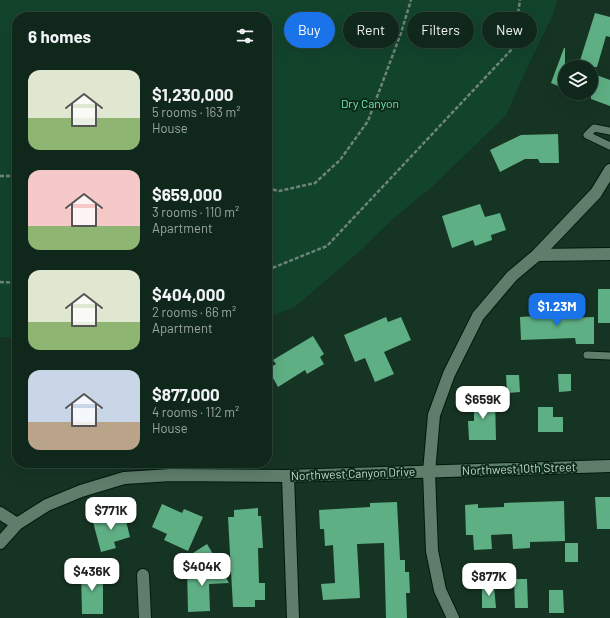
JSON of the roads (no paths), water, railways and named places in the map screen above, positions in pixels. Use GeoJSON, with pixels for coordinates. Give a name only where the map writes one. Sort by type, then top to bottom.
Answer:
{"type":"FeatureCollection","features":[{"type":"Feature","properties":{"kind":"street","name":"Northwest Canyon Drive"},"geometry":{"type":"LineString","coordinates":[[0,543],[17,524],[47,505],[81,490],[124,478],[171,475],[288,476],[429,472],[434,415],[449,374],[478,316],[512,276],[537,256],[596,193],[610,170]]}},
{"type":"Feature","properties":{"kind":"street"},"geometry":{"type":"LineString","coordinates":[[537,256],[610,254]]}},
{"type":"Feature","properties":{"kind":"street","name":"Northwest 10th Street"},"geometry":{"type":"LineString","coordinates":[[429,472],[610,466]]}},
{"type":"Feature","properties":{"kind":"street"},"geometry":{"type":"LineString","coordinates":[[429,472],[432,551],[440,590],[453,618]]}},
{"type":"Feature","properties":{"kind":"street"},"geometry":{"type":"LineString","coordinates":[[288,476],[293,618]]}},
{"type":"Feature","properties":{"kind":"street"},"geometry":{"type":"LineString","coordinates":[[0,513],[17,524]]}},
{"type":"Feature","properties":{"kind":"street"},"geometry":{"type":"LineString","coordinates":[[144,575],[145,618]]}},
{"type":"Feature","properties":{"kind":"lane"},"geometry":{"type":"LineString","coordinates":[[610,131],[594,128],[587,135],[610,146]]}},
{"type":"Feature","properties":{"kind":"lane"},"geometry":{"type":"LineString","coordinates":[[586,355],[610,356]]}},
{"type":"Feature","properties":{"kind":"park label","name":"Dry Canyon"},"geometry":{"type":"Point","coordinates":[370,104]}}]}
